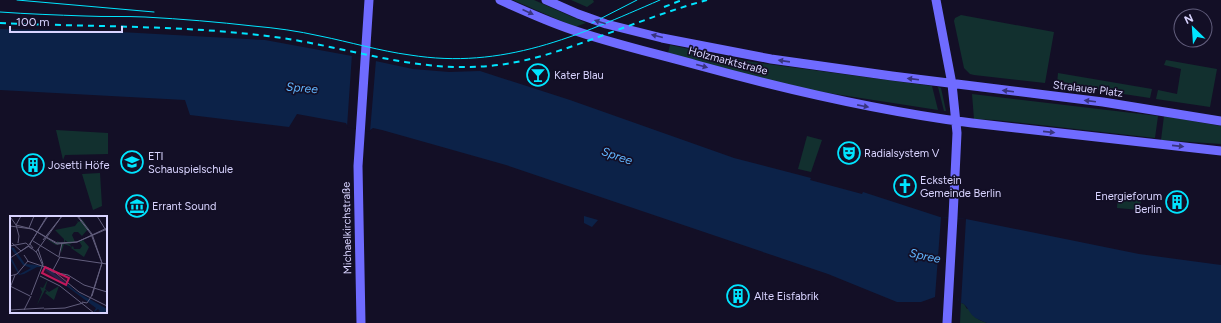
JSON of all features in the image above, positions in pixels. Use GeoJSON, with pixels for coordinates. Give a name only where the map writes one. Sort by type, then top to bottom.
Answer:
{"type":"FeatureCollection","features":[{"type":"Feature","properties":{"kind":"main road","name":"Michaelkirchstraße"},"geometry":{"type":"LineString","coordinates":[[361,323],[358,166],[369,0]]}},
{"type":"Feature","properties":{"kind":"main road","name":"Holzmarktstraße"},"geometry":{"type":"LineString","coordinates":[[500,0],[569,29],[756,81],[843,102],[956,121]]}},
{"type":"Feature","properties":{"kind":"main road","name":"Holzmarktstraße"},"geometry":{"type":"LineString","coordinates":[[546,0],[606,24],[704,47],[771,59],[952,84]]}},
{"type":"Feature","properties":{"kind":"main road"},"geometry":{"type":"LineString","coordinates":[[936,0],[952,84],[957,138],[947,323]]}},
{"type":"Feature","properties":{"kind":"main road","name":"Stralauer Platz"},"geometry":{"type":"LineString","coordinates":[[952,84],[1110,103],[1221,121]]}},
{"type":"Feature","properties":{"kind":"main road"},"geometry":{"type":"LineString","coordinates":[[956,121],[1221,151]]}},
{"type":"Feature","properties":{"kind":"green space"},"geometry":{"type":"Polygon","coordinates":[[[513,0],[534,0],[586,23],[575,27],[513,0]]]}},
{"type":"Feature","properties":{"kind":"green space"},"geometry":{"type":"Polygon","coordinates":[[[571,0],[593,0],[594,2],[587,7],[571,0]]]}},
{"type":"Feature","properties":{"kind":"green space"},"geometry":{"type":"Polygon","coordinates":[[[961,15],[1054,32],[1045,83],[970,74],[964,68],[954,21],[955,18],[961,15]]]}},
{"type":"Feature","properties":{"kind":"green space"},"geometry":{"type":"Polygon","coordinates":[[[670,45],[753,62],[932,86],[938,110],[796,88],[668,53],[670,45]]]}},
{"type":"Feature","properties":{"kind":"green space"},"geometry":{"type":"Polygon","coordinates":[[[1166,60],[1217,69],[1210,107],[1156,99],[1158,90],[1177,94],[1181,69],[1164,65],[1166,60]]]}},
{"type":"Feature","properties":{"kind":"green space"},"geometry":{"type":"Polygon","coordinates":[[[1058,73],[1152,89],[1150,98],[1057,84],[1058,73]]]}},
{"type":"Feature","properties":{"kind":"green space"},"geometry":{"type":"Polygon","coordinates":[[[938,87],[941,88],[946,111],[944,111],[938,87]]]}},
{"type":"Feature","properties":{"kind":"green space"},"geometry":{"type":"Polygon","coordinates":[[[972,94],[1158,116],[1155,138],[974,119],[972,94]]]}},
{"type":"Feature","properties":{"kind":"green space"},"geometry":{"type":"Polygon","coordinates":[[[1164,116],[1221,126],[1221,144],[1161,140],[1164,116]]]}},
{"type":"Feature","properties":{"kind":"green space"},"geometry":{"type":"Polygon","coordinates":[[[56,130],[108,133],[108,154],[65,155],[63,160],[56,130]]]}},
{"type":"Feature","properties":{"kind":"green space"},"geometry":{"type":"Polygon","coordinates":[[[807,136],[822,140],[811,172],[798,169],[807,136]]]}},
{"type":"Feature","properties":{"kind":"green space"},"geometry":{"type":"Polygon","coordinates":[[[100,173],[102,206],[93,210],[82,174],[100,173]]]}},
{"type":"Feature","properties":{"kind":"green space"},"geometry":{"type":"Polygon","coordinates":[[[1118,196],[1141,198],[1140,210],[1117,208],[1118,196]]]}},
{"type":"Feature","properties":{"kind":"green space"},"geometry":{"type":"Polygon","coordinates":[[[961,303],[964,304],[967,309],[969,308],[976,318],[987,323],[960,323],[961,303]]]}},
{"type":"Feature","properties":{"kind":"water","name":"Spree"},"geometry":{"type":"Polygon","coordinates":[[[0,29],[102,31],[265,40],[413,69],[449,72],[480,71],[570,100],[734,158],[811,178],[810,180],[862,194],[863,192],[940,217],[966,219],[1139,254],[1221,265],[1221,323],[987,323],[972,315],[965,305],[959,302],[958,297],[935,297],[921,302],[897,302],[828,274],[506,165],[382,130],[373,128],[370,130],[347,125],[346,123],[297,114],[289,127],[190,115],[185,100],[0,90],[0,29]]]}},
{"type":"Feature","properties":{"kind":"water"},"geometry":{"type":"Polygon","coordinates":[[[584,216],[598,220],[592,227],[584,223],[584,216]]]}},
{"type":"Feature","properties":{"kind":"pier"},"geometry":{"type":"Polygon","coordinates":[[[352,54],[376,60],[370,132],[347,127],[352,54]]]}},
{"type":"Feature","properties":{"kind":"pier"},"geometry":{"type":"Polygon","coordinates":[[[941,217],[966,219],[961,303],[959,302],[958,297],[935,297],[941,217]]]}},
{"type":"Feature","properties":{"kind":"tram line"},"geometry":{"type":"LineString","coordinates":[[17,0],[154,12]]}},
{"type":"Feature","properties":{"kind":"tram line"},"geometry":{"type":"LineString","coordinates":[[592,23],[637,0]]}},
{"type":"Feature","properties":{"kind":"tram line"},"geometry":{"type":"LineString","coordinates":[[0,12],[145,17],[200,21],[287,30],[410,55],[444,58],[477,58],[508,54],[539,47],[599,26],[660,0]]}},
{"type":"Feature","properties":{"kind":"railway"},"geometry":{"type":"LineString","coordinates":[[664,7],[682,0]]}},
{"type":"Feature","properties":{"kind":"railway"},"geometry":{"type":"LineString","coordinates":[[0,23],[167,28],[234,32],[295,40],[405,62],[433,66],[460,67],[502,65],[553,53],[707,0]]}},
{"type":"Feature","properties":{"kind":"place","name":"Kater Blau"},"geometry":{"type":"Point","coordinates":[538,75]}},
{"type":"Feature","properties":{"kind":"place","name":"Radialsystem V"},"geometry":{"type":"Point","coordinates":[849,153]}},
{"type":"Feature","properties":{"kind":"place","name":"ETI Schauspielschule"},"geometry":{"type":"Point","coordinates":[132,162]}},
{"type":"Feature","properties":{"kind":"place","name":"Josetti Höfe"},"geometry":{"type":"Point","coordinates":[33,165]}},
{"type":"Feature","properties":{"kind":"place","name":"Eckstein Gemeinde Berlin"},"geometry":{"type":"Point","coordinates":[905,186]}},
{"type":"Feature","properties":{"kind":"place","name":"Energieforum Berlin"},"geometry":{"type":"Point","coordinates":[1177,202]}},
{"type":"Feature","properties":{"kind":"place","name":"Errant Sound"},"geometry":{"type":"Point","coordinates":[137,206]}},
{"type":"Feature","properties":{"kind":"place","name":"Alte Eisfabrik"},"geometry":{"type":"Point","coordinates":[738,296]}}]}
